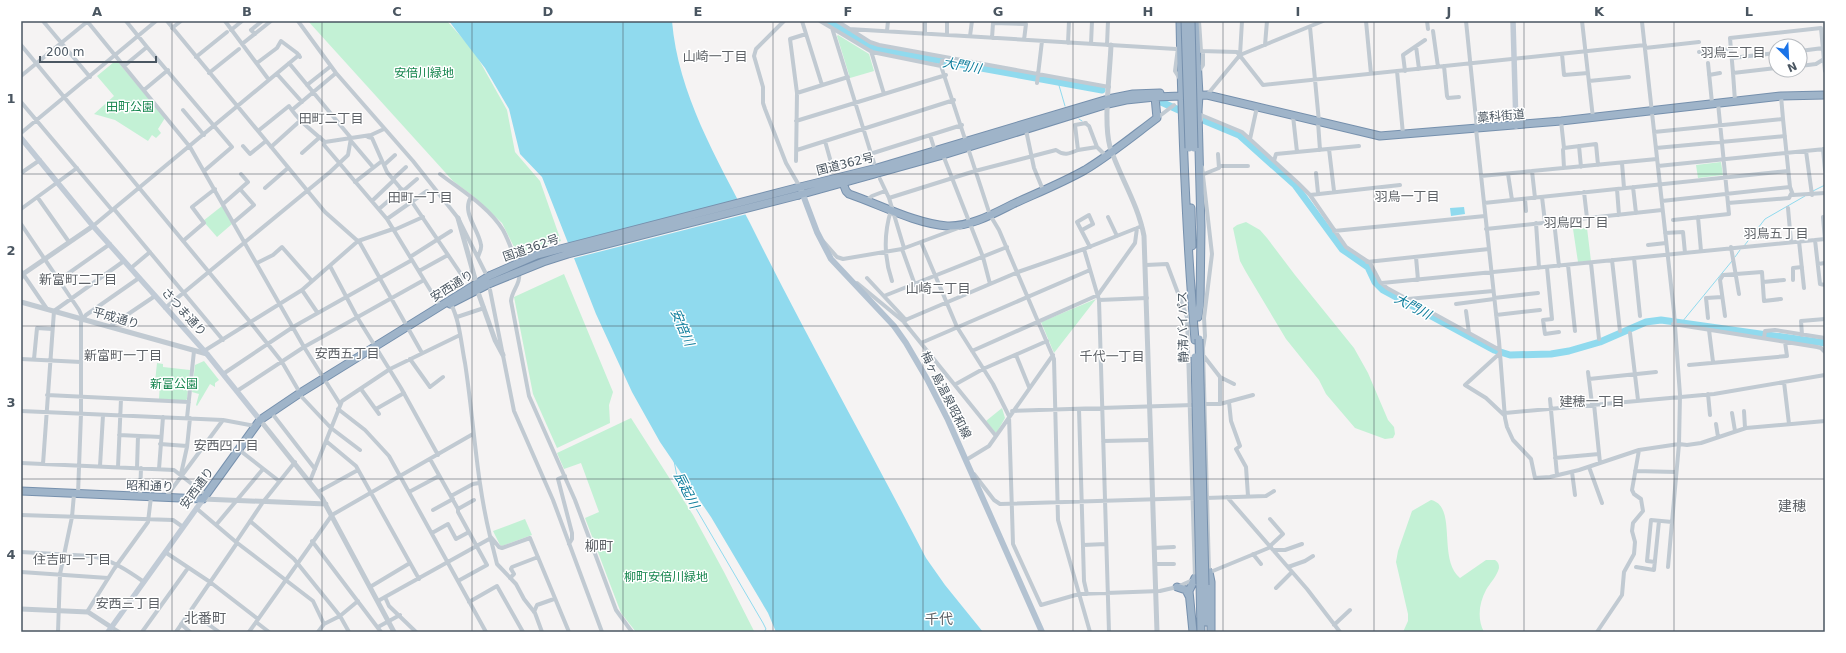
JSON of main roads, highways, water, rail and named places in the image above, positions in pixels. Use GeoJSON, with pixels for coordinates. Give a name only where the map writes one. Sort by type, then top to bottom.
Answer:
{"type":"FeatureCollection","features":[{"type":"Feature","properties":{"kind":"highway"},"geometry":{"type":"LineString","coordinates":[[1180,21],[1186,234],[1197,340]]}},
{"type":"Feature","properties":{"kind":"highway","name":"静清バイパス"},"geometry":{"type":"LineString","coordinates":[[1185,21],[1198,317],[1197,340]]}},
{"type":"Feature","properties":{"kind":"highway","name":"静清バイパス"},"geometry":{"type":"LineString","coordinates":[[1191,21],[1191,148],[1197,340],[1201,632]]}},
{"type":"Feature","properties":{"kind":"highway"},"geometry":{"type":"LineString","coordinates":[[1196,21],[1200,53],[1198,72],[1203,95],[1198,111],[1201,292],[1198,317]]}},
{"type":"Feature","properties":{"kind":"highway","name":"国道362号"},"geometry":{"type":"LineString","coordinates":[[489,280],[568,254],[801,195],[943,155],[968,144],[1108,102],[1149,93],[1176,92],[1182,95]]}},
{"type":"Feature","properties":{"kind":"highway","name":"藁科街道"},"geometry":{"type":"LineString","coordinates":[[1182,95],[1203,95],[1257,106],[1380,136],[1516,126],[1735,100],[1781,96],[1825,95]]}},
{"type":"Feature","properties":{"kind":"highway","name":"国道362号"},"geometry":{"type":"LineString","coordinates":[[489,280],[537,255],[877,168],[935,151],[1026,130],[1108,102],[1182,95]]}},
{"type":"Feature","properties":{"kind":"highway","name":"国道362号"},"geometry":{"type":"LineString","coordinates":[[843,183],[849,194],[925,222],[957,226],[990,216],[1085,170],[1157,118],[1156,97]]}},
{"type":"Feature","properties":{"kind":"highway","name":"安西通り"},"geometry":{"type":"LineString","coordinates":[[260,420],[323,379],[489,280]]}},
{"type":"Feature","properties":{"kind":"highway","name":"安西通り"},"geometry":{"type":"LineString","coordinates":[[408,328],[440,306],[489,280]]}},
{"type":"Feature","properties":{"kind":"highway","name":"昭和通り"},"geometry":{"type":"LineString","coordinates":[[21,491],[151,497],[204,497]]}},
{"type":"Feature","properties":{"kind":"highway"},"geometry":{"type":"LineString","coordinates":[[1209,572],[1211,582],[1211,632]]}},
{"type":"Feature","properties":{"kind":"highway"},"geometry":{"type":"LineString","coordinates":[[1193,632],[1189,588],[1200,582]]}},
{"type":"Feature","properties":{"kind":"highway","name":"静清バイパス"},"geometry":{"type":"LineString","coordinates":[[1200,582],[1206,632]]}},
{"type":"Feature","properties":{"kind":"highway"},"geometry":{"type":"LineString","coordinates":[[1177,587],[1186,590],[1189,596]]}},
{"type":"Feature","properties":{"kind":"main road"},"geometry":{"type":"LineString","coordinates":[[1513,21],[1516,126]]}},
{"type":"Feature","properties":{"kind":"main road","name":"さつま通り"},"geometry":{"type":"LineString","coordinates":[[21,138],[93,226],[205,353],[260,420]]}},
{"type":"Feature","properties":{"kind":"main road","name":"梅ヶ島温泉昭和線"},"geometry":{"type":"LineString","coordinates":[[798,187],[817,232],[831,259],[880,310],[906,343],[948,420],[1042,632]]}},
{"type":"Feature","properties":{"kind":"main road","name":"安西通り"},"geometry":{"type":"LineString","coordinates":[[110,630],[254,426],[260,420]]}},
{"type":"Feature","properties":{"kind":"water","name":"安倍川"},"geometry":{"type":"Polygon","coordinates":[[[449,21],[672,21],[682,74],[712,150],[926,558],[945,585],[983,632],[776,632],[768,613],[711,517],[660,442],[632,392],[596,314],[542,177],[520,154],[509,109],[485,68],[449,21]]]}},
{"type":"Feature","properties":{"kind":"water"},"geometry":{"type":"Polygon","coordinates":[[[1464,207],[1465,214],[1451,216],[1450,208],[1464,207]]]}},
{"type":"Feature","properties":{"kind":"waterway","name":"大門川"},"geometry":{"type":"LineString","coordinates":[[828,21],[876,49],[1102,90]]}},
{"type":"Feature","properties":{"kind":"waterway"},"geometry":{"type":"LineString","coordinates":[[1058,82],[1065,106]]}},
{"type":"Feature","properties":{"kind":"waterway","name":"大門川"},"geometry":{"type":"LineString","coordinates":[[1161,102],[1181,111]]}},
{"type":"Feature","properties":{"kind":"waterway","name":"大門川"},"geometry":{"type":"LineString","coordinates":[[1203,120],[1239,135],[1295,185],[1342,249],[1368,267],[1375,282],[1383,290],[1494,350],[1510,355],[1551,354],[1569,351],[1600,342],[1646,322],[1661,320],[1825,343]]}},
{"type":"Feature","properties":{"kind":"waterway"},"geometry":{"type":"LineString","coordinates":[[1813,191],[1825,185]]}},
{"type":"Feature","properties":{"kind":"waterway"},"geometry":{"type":"LineString","coordinates":[[1744,246],[1765,219],[1805,196]]}},
{"type":"Feature","properties":{"kind":"waterway"},"geometry":{"type":"LineString","coordinates":[[1735,257],[1740,250]]}},
{"type":"Feature","properties":{"kind":"waterway"},"geometry":{"type":"LineString","coordinates":[[1682,322],[1732,261]]}},
{"type":"Feature","properties":{"kind":"waterway","name":"辰起川"},"geometry":{"type":"LineString","coordinates":[[674,461],[677,476],[763,623],[766,629],[764,632]]}},
{"type":"Feature","properties":{"kind":"district","name":"羽鳥三丁目"},"geometry":{"type":"Point","coordinates":[1733,52]}},
{"type":"Feature","properties":{"kind":"district","name":"山崎一丁目"},"geometry":{"type":"Point","coordinates":[715,56]}},
{"type":"Feature","properties":{"kind":"district","name":"田町二丁目"},"geometry":{"type":"Point","coordinates":[331,118]}},
{"type":"Feature","properties":{"kind":"district","name":"羽鳥一丁目"},"geometry":{"type":"Point","coordinates":[1407,196]}},
{"type":"Feature","properties":{"kind":"district","name":"田町一丁目"},"geometry":{"type":"Point","coordinates":[420,197]}},
{"type":"Feature","properties":{"kind":"district","name":"羽鳥四丁目"},"geometry":{"type":"Point","coordinates":[1576,222]}},
{"type":"Feature","properties":{"kind":"district","name":"羽鳥五丁目"},"geometry":{"type":"Point","coordinates":[1776,233]}},
{"type":"Feature","properties":{"kind":"district","name":"新富町二丁目"},"geometry":{"type":"Point","coordinates":[78,279]}},
{"type":"Feature","properties":{"kind":"district","name":"山崎二丁目"},"geometry":{"type":"Point","coordinates":[938,288]}},
{"type":"Feature","properties":{"kind":"district","name":"安西五丁目"},"geometry":{"type":"Point","coordinates":[347,353]}},
{"type":"Feature","properties":{"kind":"district","name":"新富町一丁目"},"geometry":{"type":"Point","coordinates":[123,355]}},
{"type":"Feature","properties":{"kind":"district","name":"千代一丁目"},"geometry":{"type":"Point","coordinates":[1112,356]}},
{"type":"Feature","properties":{"kind":"district","name":"建穂一丁目"},"geometry":{"type":"Point","coordinates":[1592,401]}},
{"type":"Feature","properties":{"kind":"district","name":"安西四丁目"},"geometry":{"type":"Point","coordinates":[226,445]}},
{"type":"Feature","properties":{"kind":"district","name":"建穂"},"geometry":{"type":"Point","coordinates":[1792,506]}},
{"type":"Feature","properties":{"kind":"district","name":"柳町"},"geometry":{"type":"Point","coordinates":[599,546]}},
{"type":"Feature","properties":{"kind":"district","name":"住吉町一丁目"},"geometry":{"type":"Point","coordinates":[72,559]}},
{"type":"Feature","properties":{"kind":"district","name":"安西三丁目"},"geometry":{"type":"Point","coordinates":[128,603]}},
{"type":"Feature","properties":{"kind":"district","name":"北番町"},"geometry":{"type":"Point","coordinates":[205,618]}},
{"type":"Feature","properties":{"kind":"district","name":"千代"},"geometry":{"type":"Point","coordinates":[939,619]}},
{"type":"Feature","properties":{"kind":"park label","name":"安倍川緑地"},"geometry":{"type":"Point","coordinates":[424,73]}},
{"type":"Feature","properties":{"kind":"park label","name":"田町公園"},"geometry":{"type":"Point","coordinates":[130,107]}},
{"type":"Feature","properties":{"kind":"park label","name":"新富公園"},"geometry":{"type":"Point","coordinates":[174,384]}},
{"type":"Feature","properties":{"kind":"park label","name":"柳町安倍川緑地"},"geometry":{"type":"Point","coordinates":[666,577]}}]}
